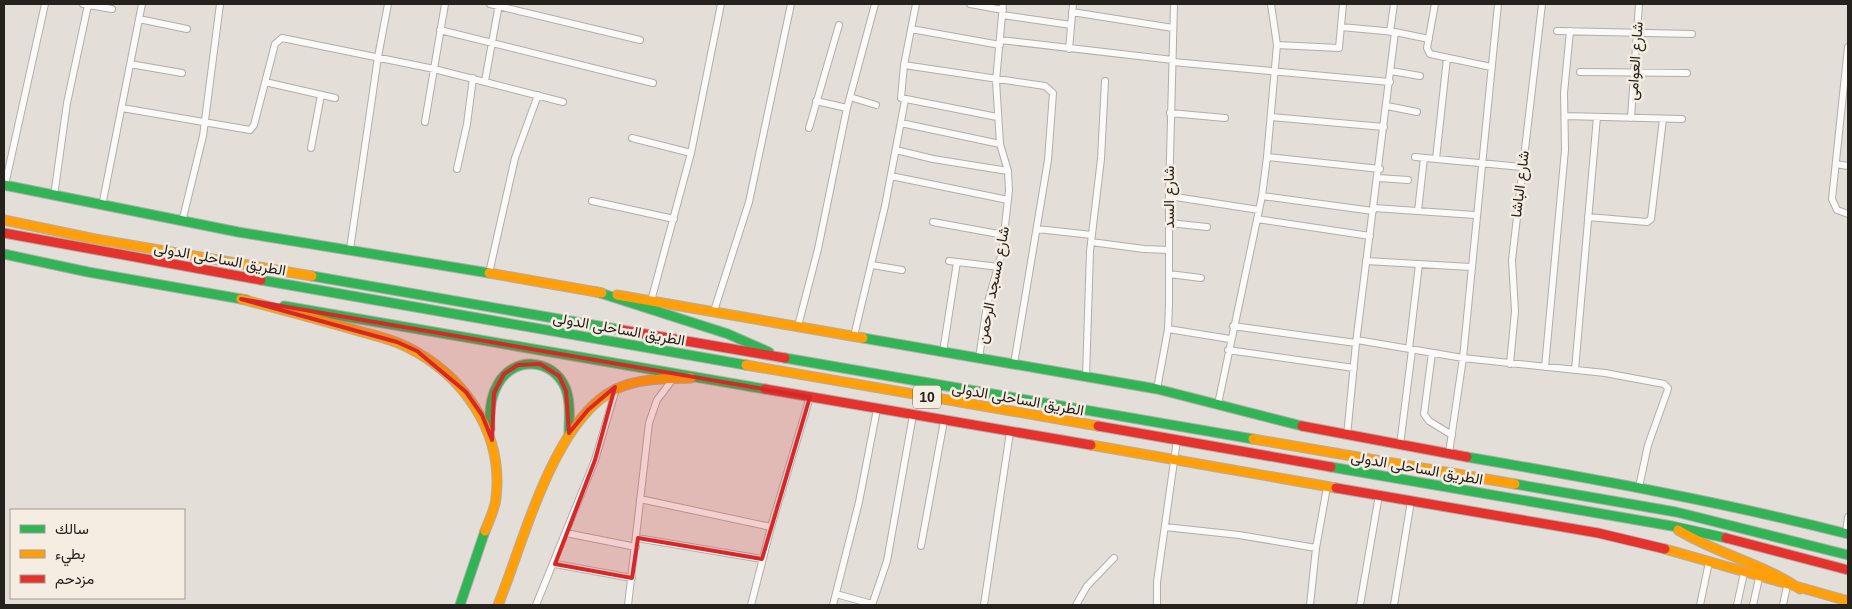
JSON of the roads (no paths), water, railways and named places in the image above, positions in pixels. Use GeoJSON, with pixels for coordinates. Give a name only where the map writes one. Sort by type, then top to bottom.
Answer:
{"type":"FeatureCollection","features":[{"type":"Feature","properties":{"kind":"main road"},"geometry":{"type":"LineString","coordinates":[[4,185],[182,222],[651,300],[1157,389],[1280,421],[1347,436],[1639,487],[1757,510],[1847,533]]}},
{"type":"Feature","properties":{"kind":"main road","name":"الطريق الساحلى الدولى"},"geometry":{"type":"LineString","coordinates":[[4,220],[94,239],[1676,512],[1848,555]]}},
{"type":"Feature","properties":{"kind":"main road","name":"الطريق الساحلى الدولى"},"geometry":{"type":"LineString","coordinates":[[4,233],[92,251],[1672,526],[1740,540],[1848,570]]}},
{"type":"Feature","properties":{"kind":"main road"},"geometry":{"type":"LineString","coordinates":[[4,254],[88,272],[692,378],[1626,538],[1787,586],[1848,601]]}},
{"type":"Feature","properties":{"kind":"main road"},"geometry":{"type":"LineString","coordinates":[[597,292],[625,304],[734,336],[779,358]]}},
{"type":"Feature","properties":{"kind":"main road"},"geometry":{"type":"LineString","coordinates":[[241,298],[397,342],[417,352],[448,373],[466,392],[482,415],[492,440]]}},
{"type":"Feature","properties":{"kind":"main road"},"geometry":{"type":"LineString","coordinates":[[460,605],[496,500],[497,471],[492,440],[491,409],[500,378],[512,367],[529,363],[550,369],[562,381],[567,397],[570,433]]}},
{"type":"Feature","properties":{"kind":"main road"},"geometry":{"type":"LineString","coordinates":[[498,605],[549,471],[570,433],[588,410],[616,389],[673,379],[692,378]]}},
{"type":"Feature","properties":{"kind":"main road"},"geometry":{"type":"LineString","coordinates":[[1672,526],[1694,540],[1774,574],[1800,589]]}},
{"type":"Feature","properties":{"kind":"street"},"geometry":{"type":"LineString","coordinates":[[4,185],[45,4]]}},
{"type":"Feature","properties":{"kind":"street"},"geometry":{"type":"LineString","coordinates":[[54,196],[85,4],[112,9]]}},
{"type":"Feature","properties":{"kind":"street"},"geometry":{"type":"LineString","coordinates":[[102,206],[142,4]]}},
{"type":"Feature","properties":{"kind":"street"},"geometry":{"type":"LineString","coordinates":[[182,222],[200,153],[220,4]]}},
{"type":"Feature","properties":{"kind":"street"},"geometry":{"type":"LineString","coordinates":[[350,249],[378,57],[388,4]]}},
{"type":"Feature","properties":{"kind":"street"},"geometry":{"type":"LineString","coordinates":[[425,122],[444,4]]}},
{"type":"Feature","properties":{"kind":"street"},"geometry":{"type":"LineString","coordinates":[[490,4],[640,40]]}},
{"type":"Feature","properties":{"kind":"street"},"geometry":{"type":"LineString","coordinates":[[651,300],[690,153],[721,4]]}},
{"type":"Feature","properties":{"kind":"street"},"geometry":{"type":"LineString","coordinates":[[714,311],[749,202],[791,4]]}},
{"type":"Feature","properties":{"kind":"street"},"geometry":{"type":"LineString","coordinates":[[798,326],[818,249],[846,108],[875,4]]}},
{"type":"Feature","properties":{"kind":"street"},"geometry":{"type":"LineString","coordinates":[[916,4],[900,95],[905,100],[997,117]]}},
{"type":"Feature","properties":{"kind":"street"},"geometry":{"type":"LineString","coordinates":[[970,4],[1071,25]]}},
{"type":"Feature","properties":{"kind":"street"},"geometry":{"type":"LineString","coordinates":[[1069,49],[1073,4]]}},
{"type":"Feature","properties":{"kind":"street","name":"شارع السد"},"geometry":{"type":"LineString","coordinates":[[1157,389],[1168,330],[1170,113],[1174,4]]}},
{"type":"Feature","properties":{"kind":"street"},"geometry":{"type":"LineString","coordinates":[[1218,404],[1230,339],[1262,196],[1277,45],[1271,4]]}},
{"type":"Feature","properties":{"kind":"street"},"geometry":{"type":"LineString","coordinates":[[1277,45],[1338,49],[1341,45],[1343,4]]}},
{"type":"Feature","properties":{"kind":"street"},"geometry":{"type":"LineString","coordinates":[[1347,436],[1366,261],[1380,170],[1390,82],[1394,4]]}},
{"type":"Feature","properties":{"kind":"street"},"geometry":{"type":"LineString","coordinates":[[1436,4],[1427,48],[1430,54],[1491,67]]}},
{"type":"Feature","properties":{"kind":"street"},"geometry":{"type":"LineString","coordinates":[[1449,453],[1463,358],[1498,4]]}},
{"type":"Feature","properties":{"kind":"street","name":"شارع الباشا"},"geometry":{"type":"LineString","coordinates":[[1510,364],[1516,304],[1512,260],[1542,4]]}},
{"type":"Feature","properties":{"kind":"street","name":"شارع العوامى"},"geometry":{"type":"LineString","coordinates":[[1630,118],[1639,4]]}},
{"type":"Feature","properties":{"kind":"street"},"geometry":{"type":"LineString","coordinates":[[485,81],[499,5]]}},
{"type":"Feature","properties":{"kind":"street","name":"شارع مسجد الرحمن"},"geometry":{"type":"LineString","coordinates":[[979,358],[984,318],[999,267],[1008,200],[1008,170],[1000,144],[996,81],[1003,10]]}},
{"type":"Feature","properties":{"kind":"street"},"geometry":{"type":"LineString","coordinates":[[1072,12],[1173,28]]}},
{"type":"Feature","properties":{"kind":"street"},"geometry":{"type":"LineString","coordinates":[[139,19],[187,29]]}},
{"type":"Feature","properties":{"kind":"street"},"geometry":{"type":"LineString","coordinates":[[809,128],[839,25]]}},
{"type":"Feature","properties":{"kind":"street"},"geometry":{"type":"LineString","coordinates":[[1342,27],[1392,32],[1429,39]]}},
{"type":"Feature","properties":{"kind":"street"},"geometry":{"type":"LineString","coordinates":[[911,29],[1000,43],[1390,82]]}},
{"type":"Feature","properties":{"kind":"street"},"geometry":{"type":"LineString","coordinates":[[440,30],[653,83]]}},
{"type":"Feature","properties":{"kind":"street"},"geometry":{"type":"LineString","coordinates":[[1557,31],[1692,34]]}},
{"type":"Feature","properties":{"kind":"street"},"geometry":{"type":"LineString","coordinates":[[1545,367],[1565,150],[1564,93],[1570,31]]}},
{"type":"Feature","properties":{"kind":"street"},"geometry":{"type":"LineString","coordinates":[[122,108],[248,130],[252,129],[275,44],[280,38],[434,69],[563,102]]}},
{"type":"Feature","properties":{"kind":"street"},"geometry":{"type":"LineString","coordinates":[[1848,47],[1832,203],[1841,212],[1848,214]]}},
{"type":"Feature","properties":{"kind":"street"},"geometry":{"type":"LineString","coordinates":[[1436,159],[1447,58]]}},
{"type":"Feature","properties":{"kind":"street"},"geometry":{"type":"LineString","coordinates":[[130,64],[182,73]]}},
{"type":"Feature","properties":{"kind":"street"},"geometry":{"type":"LineString","coordinates":[[904,66],[996,81],[1045,86],[1053,93],[1048,160],[1014,364]]}},
{"type":"Feature","properties":{"kind":"street"},"geometry":{"type":"LineString","coordinates":[[1391,71],[1420,76]]}},
{"type":"Feature","properties":{"kind":"street"},"geometry":{"type":"LineString","coordinates":[[1580,72],[1687,73]]}},
{"type":"Feature","properties":{"kind":"street"},"geometry":{"type":"LineString","coordinates":[[457,169],[467,124],[473,78]]}},
{"type":"Feature","properties":{"kind":"street"},"geometry":{"type":"LineString","coordinates":[[1086,377],[1092,238],[1101,159],[1105,80]]}},
{"type":"Feature","properties":{"kind":"street"},"geometry":{"type":"LineString","coordinates":[[265,82],[335,98]]}},
{"type":"Feature","properties":{"kind":"street"},"geometry":{"type":"LineString","coordinates":[[311,148],[321,95]]}},
{"type":"Feature","properties":{"kind":"street"},"geometry":{"type":"LineString","coordinates":[[490,273],[516,158],[538,95]]}},
{"type":"Feature","properties":{"kind":"street"},"geometry":{"type":"LineString","coordinates":[[850,97],[876,105]]}},
{"type":"Feature","properties":{"kind":"street"},"geometry":{"type":"LineString","coordinates":[[854,336],[892,176],[905,100]]}},
{"type":"Feature","properties":{"kind":"street"},"geometry":{"type":"LineString","coordinates":[[816,101],[846,108]]}},
{"type":"Feature","properties":{"kind":"street"},"geometry":{"type":"LineString","coordinates":[[1387,106],[1417,112]]}},
{"type":"Feature","properties":{"kind":"street"},"geometry":{"type":"LineString","coordinates":[[1170,113],[1225,118]]}},
{"type":"Feature","properties":{"kind":"street"},"geometry":{"type":"LineString","coordinates":[[1564,116],[1682,119]]}},
{"type":"Feature","properties":{"kind":"street"},"geometry":{"type":"LineString","coordinates":[[1271,117],[1384,127]]}},
{"type":"Feature","properties":{"kind":"street"},"geometry":{"type":"LineString","coordinates":[[1575,370],[1597,117]]}},
{"type":"Feature","properties":{"kind":"street"},"geometry":{"type":"LineString","coordinates":[[1588,218],[1647,222],[1651,219],[1663,119]]}},
{"type":"Feature","properties":{"kind":"street"},"geometry":{"type":"LineString","coordinates":[[901,123],[1000,144]]}},
{"type":"Feature","properties":{"kind":"street"},"geometry":{"type":"LineString","coordinates":[[632,138],[690,153]]}},
{"type":"Feature","properties":{"kind":"street"},"geometry":{"type":"LineString","coordinates":[[896,150],[961,164],[1008,170]]}},
{"type":"Feature","properties":{"kind":"street"},"geometry":{"type":"LineString","coordinates":[[1267,157],[1380,170]]}},
{"type":"Feature","properties":{"kind":"street"},"geometry":{"type":"LineString","coordinates":[[1415,157],[1522,167]]}},
{"type":"Feature","properties":{"kind":"street"},"geometry":{"type":"LineString","coordinates":[[1418,211],[1424,158]]}},
{"type":"Feature","properties":{"kind":"street"},"geometry":{"type":"LineString","coordinates":[[1836,164],[1848,166]]}},
{"type":"Feature","properties":{"kind":"street"},"geometry":{"type":"LineString","coordinates":[[892,176],[1008,200]]}},
{"type":"Feature","properties":{"kind":"street"},"geometry":{"type":"LineString","coordinates":[[1378,178],[1408,180]]}},
{"type":"Feature","properties":{"kind":"street"},"geometry":{"type":"LineString","coordinates":[[1169,196],[1259,210]]}},
{"type":"Feature","properties":{"kind":"street"},"geometry":{"type":"LineString","coordinates":[[1262,196],[1373,210],[1476,215]]}},
{"type":"Feature","properties":{"kind":"street"},"geometry":{"type":"LineString","coordinates":[[592,201],[674,219]]}},
{"type":"Feature","properties":{"kind":"street"},"geometry":{"type":"LineString","coordinates":[[1257,219],[1370,236]]}},
{"type":"Feature","properties":{"kind":"street"},"geometry":{"type":"LineString","coordinates":[[933,222],[1004,234]]}},
{"type":"Feature","properties":{"kind":"street"},"geometry":{"type":"LineString","coordinates":[[1169,223],[1207,227]]}},
{"type":"Feature","properties":{"kind":"street"},"geometry":{"type":"LineString","coordinates":[[1037,229],[1144,249],[1169,250]]}},
{"type":"Feature","properties":{"kind":"street"},"geometry":{"type":"LineString","coordinates":[[949,261],[999,267]]}},
{"type":"Feature","properties":{"kind":"street"},"geometry":{"type":"LineString","coordinates":[[1366,261],[1471,268]]}},
{"type":"Feature","properties":{"kind":"street"},"geometry":{"type":"LineString","coordinates":[[943,352],[957,262]]}},
{"type":"Feature","properties":{"kind":"street"},"geometry":{"type":"LineString","coordinates":[[1400,444],[1419,264]]}},
{"type":"Feature","properties":{"kind":"street"},"geometry":{"type":"LineString","coordinates":[[872,265],[902,270]]}},
{"type":"Feature","properties":{"kind":"street"},"geometry":{"type":"LineString","coordinates":[[1169,274],[1201,278]]}},
{"type":"Feature","properties":{"kind":"street"},"geometry":{"type":"LineString","coordinates":[[1233,326],[1411,349],[1463,358],[1635,378],[1667,386],[1665,402],[1648,445],[1639,487]]}},
{"type":"Feature","properties":{"kind":"street"},"geometry":{"type":"LineString","coordinates":[[1168,330],[1230,339]]}},
{"type":"Feature","properties":{"kind":"street"},"geometry":{"type":"LineString","coordinates":[[1228,350],[1354,368]]}},
{"type":"Feature","properties":{"kind":"street"},"geometry":{"type":"LineString","coordinates":[[1432,353],[1424,414],[1429,421],[1452,434]]}},
{"type":"Feature","properties":{"kind":"street"},"geometry":{"type":"LineString","coordinates":[[628,605],[650,417],[657,400],[673,379]]}},
{"type":"Feature","properties":{"kind":"street"},"geometry":{"type":"LineString","coordinates":[[536,605],[555,564],[595,460],[616,389]]}},
{"type":"Feature","properties":{"kind":"street"},"geometry":{"type":"LineString","coordinates":[[750,605],[810,397]]}},
{"type":"Feature","properties":{"kind":"street"},"geometry":{"type":"LineString","coordinates":[[833,605],[859,502],[878,409]]}},
{"type":"Feature","properties":{"kind":"street"},"geometry":{"type":"LineString","coordinates":[[836,594],[872,604],[886,561],[913,415]]}},
{"type":"Feature","properties":{"kind":"street"},"geometry":{"type":"LineString","coordinates":[[921,546],[944,421]]}},
{"type":"Feature","properties":{"kind":"street"},"geometry":{"type":"LineString","coordinates":[[984,605],[1010,432]]}},
{"type":"Feature","properties":{"kind":"street"},"geometry":{"type":"LineString","coordinates":[[1157,605],[1177,440]]}},
{"type":"Feature","properties":{"kind":"street"},"geometry":{"type":"LineString","coordinates":[[1310,605],[1316,548],[1327,487]]}},
{"type":"Feature","properties":{"kind":"street"},"geometry":{"type":"LineString","coordinates":[[1360,605],[1379,495]]}},
{"type":"Feature","properties":{"kind":"street"},"geometry":{"type":"LineString","coordinates":[[640,499],[771,527]]}},
{"type":"Feature","properties":{"kind":"street"},"geometry":{"type":"LineString","coordinates":[[1394,605],[1411,501]]}},
{"type":"Feature","properties":{"kind":"street"},"geometry":{"type":"LineString","coordinates":[[1847,533],[1848,517]]}},
{"type":"Feature","properties":{"kind":"street"},"geometry":{"type":"LineString","coordinates":[[1165,527],[1239,535],[1316,548]]}},
{"type":"Feature","properties":{"kind":"street"},"geometry":{"type":"LineString","coordinates":[[566,533],[636,546]]}},
{"type":"Feature","properties":{"kind":"street"},"geometry":{"type":"LineString","coordinates":[[637,538],[762,559]]}},
{"type":"Feature","properties":{"kind":"street"},"geometry":{"type":"LineString","coordinates":[[1076,605],[1087,586],[1114,558]]}},
{"type":"Feature","properties":{"kind":"street"},"geometry":{"type":"LineString","coordinates":[[1700,605],[1708,562]]}},
{"type":"Feature","properties":{"kind":"street"},"geometry":{"type":"LineString","coordinates":[[555,564],[632,578]]}},
{"type":"Feature","properties":{"kind":"street"},"geometry":{"type":"LineString","coordinates":[[1737,605],[1744,573]]}},
{"type":"Feature","properties":{"kind":"street"},"geometry":{"type":"LineString","coordinates":[[1753,605],[1759,578]]}},
{"type":"Feature","properties":{"kind":"street"},"geometry":{"type":"LineString","coordinates":[[1783,605],[1787,586]]}}]}
